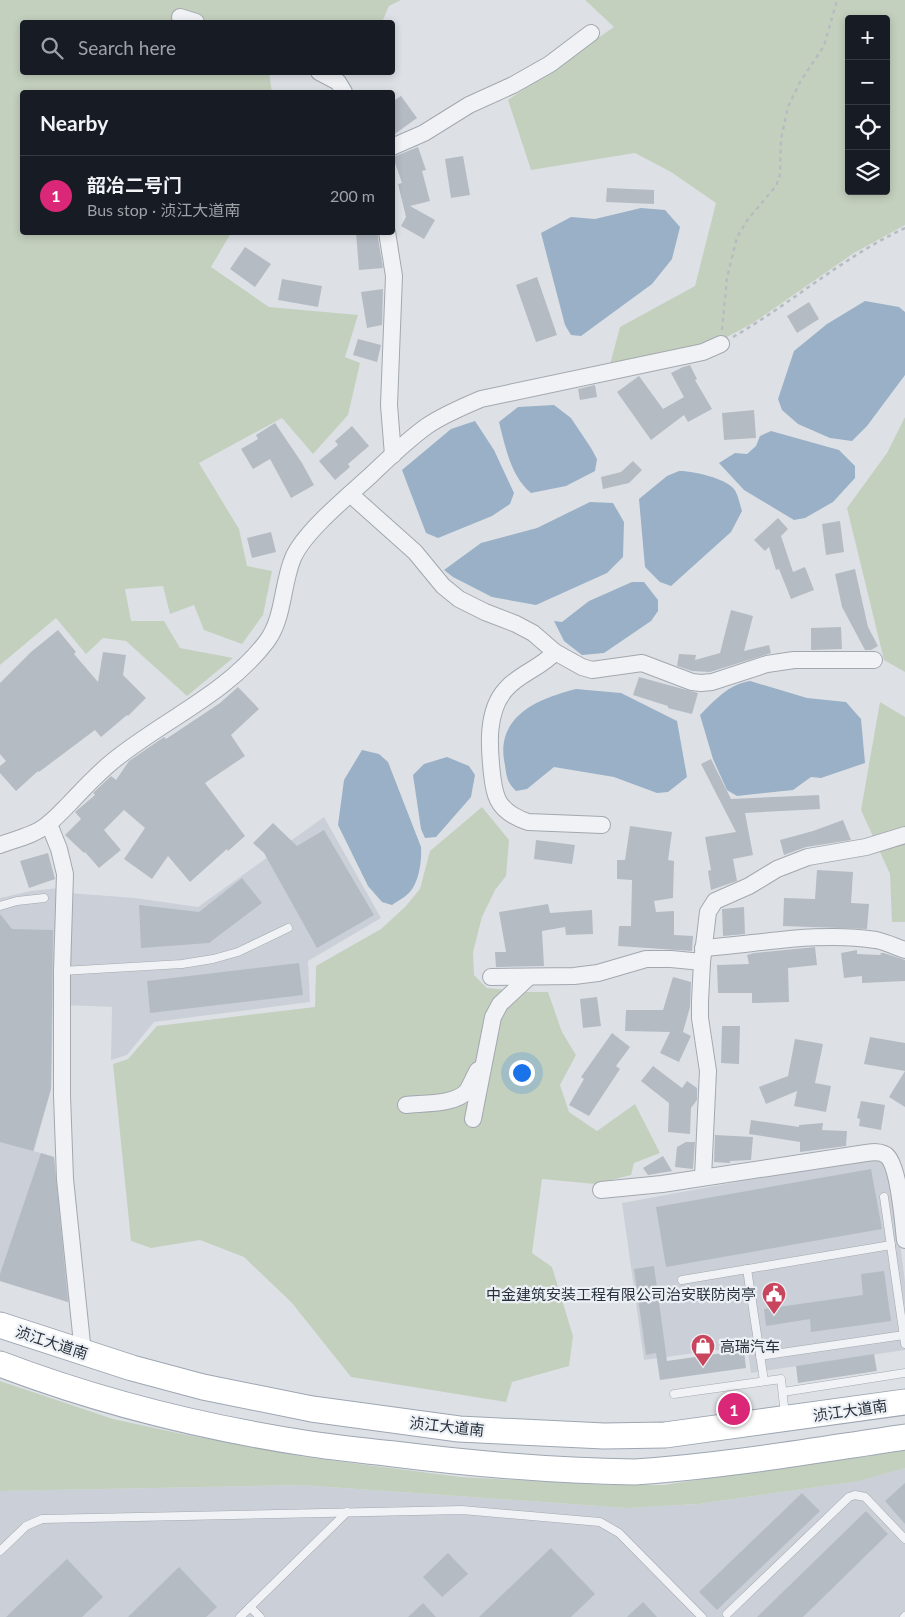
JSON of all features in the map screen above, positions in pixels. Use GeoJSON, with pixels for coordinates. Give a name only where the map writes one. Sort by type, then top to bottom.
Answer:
{"type":"FeatureCollection","features":[{"type":"Feature","properties":{"kind":"main road","name":"浈江大道南"},"geometry":{"type":"LineString","coordinates":[[0,1325],[132,1368],[203,1387],[312,1410],[459,1430],[604,1436],[665,1435],[905,1402]]}},
{"type":"Feature","properties":{"kind":"main road"},"geometry":{"type":"LineString","coordinates":[[0,1364],[64,1387],[191,1421],[311,1444],[463,1463],[635,1472],[750,1459],[905,1437]]}},
{"type":"Feature","properties":{"kind":"street"},"geometry":{"type":"LineString","coordinates":[[180,17],[190,20]]}},
{"type":"Feature","properties":{"kind":"street"},"geometry":{"type":"LineString","coordinates":[[395,146],[424,133],[469,105],[513,85],[550,64],[592,33]]}},
{"type":"Feature","properties":{"kind":"street"},"geometry":{"type":"LineString","coordinates":[[325,75],[338,82],[343,90]]}},
{"type":"Feature","properties":{"kind":"street"},"geometry":{"type":"LineString","coordinates":[[387,235],[394,276],[389,405],[393,455]]}},
{"type":"Feature","properties":{"kind":"street"},"geometry":{"type":"LineString","coordinates":[[0,845],[36,832],[49,824],[91,780],[113,761],[153,730],[188,710],[236,674],[269,638],[277,622],[287,575],[300,545],[350,494],[427,426],[453,411],[481,399],[703,352],[721,344]]}},
{"type":"Feature","properties":{"kind":"street"},"geometry":{"type":"LineString","coordinates":[[350,494],[414,552],[443,586],[459,599],[533,633],[555,652],[582,667],[592,670],[642,663],[692,682],[701,683],[712,682],[767,664],[794,660],[874,660]]}},
{"type":"Feature","properties":{"kind":"street"},"geometry":{"type":"LineString","coordinates":[[555,652],[542,665],[518,678],[506,688],[500,697],[491,728],[490,757],[494,791],[497,799],[507,811],[513,816],[528,822],[602,826]]}},
{"type":"Feature","properties":{"kind":"street"},"geometry":{"type":"LineString","coordinates":[[49,824],[59,849],[65,874],[62,971],[62,1095],[65,1179],[83,1352]]}},
{"type":"Feature","properties":{"kind":"street"},"geometry":{"type":"LineString","coordinates":[[703,1177],[708,1071],[700,1018],[702,955],[708,912],[715,901],[749,886],[777,869],[808,858],[866,847],[905,836]]}},
{"type":"Feature","properties":{"kind":"street"},"geometry":{"type":"LineString","coordinates":[[491,978],[574,976],[598,973],[646,959],[702,955],[741,945],[784,939],[831,937],[877,940],[905,950]]}},
{"type":"Feature","properties":{"kind":"street"},"geometry":{"type":"LineString","coordinates":[[473,1119],[493,1017],[500,1004],[529,977]]}},
{"type":"Feature","properties":{"kind":"street"},"geometry":{"type":"LineString","coordinates":[[406,1105],[450,1101],[458,1098],[467,1091],[486,1054]]}},
{"type":"Feature","properties":{"kind":"street"},"geometry":{"type":"LineString","coordinates":[[601,1190],[662,1184],[880,1152],[889,1158],[894,1170],[898,1242]]}},
{"type":"Feature","properties":{"kind":"lane"},"geometry":{"type":"LineString","coordinates":[[0,906],[17,901],[44,898]]}},
{"type":"Feature","properties":{"kind":"lane"},"geometry":{"type":"LineString","coordinates":[[62,971],[182,964],[213,959],[238,952],[288,928]]}},
{"type":"Feature","properties":{"kind":"lane"},"geometry":{"type":"LineString","coordinates":[[884,1197],[898,1242],[905,1344]]}},
{"type":"Feature","properties":{"kind":"lane"},"geometry":{"type":"LineString","coordinates":[[682,1280],[898,1242]]}},
{"type":"Feature","properties":{"kind":"lane"},"geometry":{"type":"LineString","coordinates":[[747,1270],[764,1382]]}},
{"type":"Feature","properties":{"kind":"lane"},"geometry":{"type":"LineString","coordinates":[[760,1356],[904,1335]]}},
{"type":"Feature","properties":{"kind":"lane"},"geometry":{"type":"LineString","coordinates":[[783,1392],[905,1373]]}},
{"type":"Feature","properties":{"kind":"lane"},"geometry":{"type":"LineString","coordinates":[[674,1394],[781,1379],[786,1419]]}},
{"type":"Feature","properties":{"kind":"lane"},"geometry":{"type":"LineString","coordinates":[[727,1614],[849,1497],[855,1494],[865,1497],[905,1539]]}},
{"type":"Feature","properties":{"kind":"lane"},"geometry":{"type":"LineString","coordinates":[[0,1551],[26,1526],[42,1519],[462,1510],[600,1522],[619,1533],[702,1617]]}},
{"type":"Feature","properties":{"kind":"lane"},"geometry":{"type":"LineString","coordinates":[[240,1617],[347,1512]]}},
{"type":"Feature","properties":{"kind":"lane"},"geometry":{"type":"LineString","coordinates":[[250,1607],[260,1617]]}},
{"type":"Feature","properties":{"kind":"path"},"geometry":{"type":"LineString","coordinates":[[721,344],[727,278],[737,237],[748,219],[776,186],[780,174],[780,139],[788,107],[800,82],[824,46],[837,0]]}},
{"type":"Feature","properties":{"kind":"path"},"geometry":{"type":"LineString","coordinates":[[721,344],[755,325],[855,255],[905,228]]}},
{"type":"Feature","properties":{"kind":"shaded area"},"geometry":{"type":"Polygon","coordinates":[[[324,817],[381,918],[308,961],[310,1002],[154,1022],[127,1055],[111,1060],[112,1007],[64,1005],[69,893],[135,898],[198,907],[324,817]]]}},
{"type":"Feature","properties":{"kind":"shaded area"},"geometry":{"type":"Polygon","coordinates":[[[58,888],[55,930],[51,1089],[34,1151],[54,1157],[71,1303],[0,1281],[0,898],[31,891],[58,888]]]}},
{"type":"Feature","properties":{"kind":"shaded area"},"geometry":{"type":"Polygon","coordinates":[[[868,1158],[882,1159],[892,1182],[905,1282],[905,1350],[751,1373],[747,1346],[644,1360],[622,1203],[868,1158]]]}},
{"type":"Feature","properties":{"kind":"shaded area"},"geometry":{"type":"Polygon","coordinates":[[[905,1468],[905,1617],[0,1617],[0,1491],[301,1485],[627,1508],[698,1504],[858,1481],[905,1468]]]}},
{"type":"Feature","properties":{"kind":"green space"},"geometry":{"type":"Polygon","coordinates":[[[0,0],[401,0],[389,6],[383,20],[20,20],[20,75],[269,75],[272,90],[20,90],[20,235],[230,235],[211,267],[269,307],[358,315],[345,357],[360,363],[348,415],[313,454],[282,418],[199,463],[239,529],[247,566],[272,571],[263,615],[242,644],[204,630],[194,605],[170,614],[163,586],[125,589],[131,621],[164,621],[180,648],[233,658],[187,696],[126,641],[103,638],[86,654],[56,618],[0,665],[0,0]]]}},
{"type":"Feature","properties":{"kind":"green space"},"geometry":{"type":"Polygon","coordinates":[[[585,0],[905,0],[905,225],[854,253],[753,323],[703,350],[609,368],[620,327],[695,286],[716,203],[671,172],[635,153],[531,170],[508,100],[614,27],[585,0]]]}},
{"type":"Feature","properties":{"kind":"green space"},"geometry":{"type":"Polygon","coordinates":[[[905,417],[905,672],[884,660],[847,508],[887,453],[905,417]]]}},
{"type":"Feature","properties":{"kind":"green space"},"geometry":{"type":"Polygon","coordinates":[[[880,702],[905,717],[905,922],[892,922],[890,874],[861,810],[880,702]]]}},
{"type":"Feature","properties":{"kind":"green space"},"geometry":{"type":"Polygon","coordinates":[[[482,807],[509,840],[506,876],[495,890],[482,917],[473,952],[474,975],[487,988],[548,992],[562,1032],[576,1055],[560,1085],[569,1112],[597,1131],[635,1104],[660,1153],[634,1163],[631,1175],[595,1184],[542,1179],[532,1253],[552,1267],[573,1336],[569,1366],[512,1382],[506,1402],[351,1377],[292,1303],[244,1257],[200,1240],[151,1248],[131,1241],[113,1064],[128,1059],[157,1026],[315,1007],[316,966],[381,929],[405,907],[420,889],[430,851],[482,807]]]}},
{"type":"Feature","properties":{"kind":"green space"},"geometry":{"type":"Polygon","coordinates":[[[0,1381],[113,1419],[187,1435],[305,1457],[461,1477],[608,1485],[663,1485],[905,1449],[905,1468],[859,1481],[698,1504],[627,1508],[301,1485],[0,1491],[0,1381]]]}},
{"type":"Feature","properties":{"kind":"water"},"geometry":{"type":"Polygon","coordinates":[[[641,208],[665,210],[680,227],[672,259],[652,284],[581,336],[571,335],[565,325],[541,233],[571,217],[595,219],[641,208]]]}},
{"type":"Feature","properties":{"kind":"water"},"geometry":{"type":"Polygon","coordinates":[[[865,301],[899,307],[905,312],[905,375],[867,426],[852,441],[830,438],[798,424],[782,410],[778,399],[794,351],[827,324],[865,301]]]}},
{"type":"Feature","properties":{"kind":"water"},"geometry":{"type":"Polygon","coordinates":[[[554,405],[571,418],[591,448],[597,459],[595,471],[566,486],[531,493],[518,479],[506,451],[499,422],[518,407],[554,405]]]}},
{"type":"Feature","properties":{"kind":"water"},"geometry":{"type":"Polygon","coordinates":[[[475,421],[494,450],[514,493],[510,504],[492,516],[438,538],[426,533],[402,470],[451,429],[475,421]]]}},
{"type":"Feature","properties":{"kind":"water"},"geometry":{"type":"Polygon","coordinates":[[[771,431],[839,450],[855,466],[855,478],[833,502],[805,518],[794,520],[744,490],[719,463],[735,453],[747,454],[756,446],[760,436],[771,431]]]}},
{"type":"Feature","properties":{"kind":"water"},"geometry":{"type":"Polygon","coordinates":[[[679,471],[708,476],[730,485],[737,494],[742,511],[731,532],[671,586],[660,582],[645,567],[639,499],[667,476],[679,471]]]}},
{"type":"Feature","properties":{"kind":"water"},"geometry":{"type":"Polygon","coordinates":[[[590,502],[613,503],[624,522],[623,557],[607,573],[536,605],[492,597],[453,577],[444,570],[481,543],[537,528],[590,502]]]}},
{"type":"Feature","properties":{"kind":"water"},"geometry":{"type":"Polygon","coordinates":[[[632,582],[644,582],[658,600],[658,611],[651,621],[604,653],[582,655],[564,641],[554,621],[562,622],[589,601],[632,582]]]}},
{"type":"Feature","properties":{"kind":"water"},"geometry":{"type":"Polygon","coordinates":[[[750,681],[807,698],[846,702],[861,719],[865,763],[821,778],[811,777],[793,790],[737,796],[727,790],[713,759],[700,715],[729,689],[735,685],[750,681]]]}},
{"type":"Feature","properties":{"kind":"water"},"geometry":{"type":"Polygon","coordinates":[[[576,689],[621,693],[677,721],[687,777],[668,792],[657,793],[614,777],[554,767],[527,789],[516,791],[506,774],[504,744],[507,731],[514,720],[524,711],[549,698],[576,689]]]}},
{"type":"Feature","properties":{"kind":"water"},"geometry":{"type":"Polygon","coordinates":[[[362,750],[379,754],[388,762],[421,847],[421,859],[415,884],[409,893],[392,905],[382,902],[368,886],[338,825],[344,780],[362,750]]]}},
{"type":"Feature","properties":{"kind":"water"},"geometry":{"type":"Polygon","coordinates":[[[447,757],[469,766],[475,775],[471,797],[436,837],[425,838],[421,829],[413,775],[424,764],[447,757]]]}},
{"type":"Feature","properties":{"kind":"building"},"geometry":{"type":"Polygon","coordinates":[[[401,96],[417,118],[395,134],[395,100],[401,96]]]}},
{"type":"Feature","properties":{"kind":"building"},"geometry":{"type":"Polygon","coordinates":[[[418,147],[426,170],[422,171],[430,201],[410,206],[435,220],[424,239],[401,226],[406,217],[398,184],[402,183],[395,163],[395,156],[418,147]]]}},
{"type":"Feature","properties":{"kind":"building"},"geometry":{"type":"Polygon","coordinates":[[[463,156],[470,195],[451,198],[445,159],[463,156]]]}},
{"type":"Feature","properties":{"kind":"building"},"geometry":{"type":"Polygon","coordinates":[[[607,188],[654,190],[654,204],[606,202],[607,188]]]}},
{"type":"Feature","properties":{"kind":"building"},"geometry":{"type":"Polygon","coordinates":[[[356,235],[378,235],[383,268],[359,270],[356,235]]]}},
{"type":"Feature","properties":{"kind":"building"},"geometry":{"type":"Polygon","coordinates":[[[245,247],[271,264],[255,287],[230,269],[245,247]]]}},
{"type":"Feature","properties":{"kind":"building"},"geometry":{"type":"Polygon","coordinates":[[[537,277],[557,335],[536,342],[516,285],[537,277]]]}},
{"type":"Feature","properties":{"kind":"building"},"geometry":{"type":"Polygon","coordinates":[[[282,279],[322,286],[318,307],[278,300],[282,279]]]}},
{"type":"Feature","properties":{"kind":"building"},"geometry":{"type":"Polygon","coordinates":[[[383,289],[382,325],[367,328],[361,292],[383,289]]]}},
{"type":"Feature","properties":{"kind":"building"},"geometry":{"type":"Polygon","coordinates":[[[809,302],[819,319],[797,333],[787,316],[809,302]]]}},
{"type":"Feature","properties":{"kind":"building"},"geometry":{"type":"Polygon","coordinates":[[[358,339],[381,345],[377,362],[353,355],[358,339]]]}},
{"type":"Feature","properties":{"kind":"building"},"geometry":{"type":"Polygon","coordinates":[[[690,365],[697,379],[695,380],[712,409],[688,422],[684,415],[651,440],[617,392],[639,376],[663,409],[684,397],[671,373],[690,365]]]}},
{"type":"Feature","properties":{"kind":"building"},"geometry":{"type":"Polygon","coordinates":[[[595,385],[597,397],[580,400],[578,389],[595,385]]]}},
{"type":"Feature","properties":{"kind":"building"},"geometry":{"type":"Polygon","coordinates":[[[754,410],[756,438],[724,440],[722,413],[754,410]]]}},
{"type":"Feature","properties":{"kind":"building"},"geometry":{"type":"Polygon","coordinates":[[[275,423],[302,463],[314,485],[291,498],[270,459],[253,469],[241,449],[258,439],[256,435],[275,423]]]}},
{"type":"Feature","properties":{"kind":"building"},"geometry":{"type":"Polygon","coordinates":[[[352,426],[369,446],[348,464],[350,467],[335,480],[319,461],[338,445],[335,441],[352,426]]]}},
{"type":"Feature","properties":{"kind":"building"},"geometry":{"type":"Polygon","coordinates":[[[633,461],[642,470],[629,483],[603,489],[601,477],[621,472],[633,461]]]}},
{"type":"Feature","properties":{"kind":"building"},"geometry":{"type":"Polygon","coordinates":[[[778,518],[788,529],[781,536],[793,572],[805,567],[814,590],[791,599],[779,569],[776,570],[769,547],[765,551],[754,540],[778,518]]]}},
{"type":"Feature","properties":{"kind":"building"},"geometry":{"type":"Polygon","coordinates":[[[840,521],[844,552],[826,555],[822,524],[840,521]]]}},
{"type":"Feature","properties":{"kind":"building"},"geometry":{"type":"Polygon","coordinates":[[[271,532],[276,552],[252,558],[247,538],[271,532]]]}},
{"type":"Feature","properties":{"kind":"building"},"geometry":{"type":"Polygon","coordinates":[[[855,569],[868,627],[878,646],[871,650],[865,650],[842,607],[835,574],[855,569]]]}},
{"type":"Feature","properties":{"kind":"building"},"geometry":{"type":"Polygon","coordinates":[[[731,610],[753,616],[744,651],[769,645],[771,653],[710,672],[692,671],[677,666],[679,654],[696,655],[695,660],[720,653],[731,610]]]}},
{"type":"Feature","properties":{"kind":"building"},"geometry":{"type":"Polygon","coordinates":[[[841,627],[842,649],[811,650],[811,628],[841,627]]]}},
{"type":"Feature","properties":{"kind":"building"},"geometry":{"type":"Polygon","coordinates":[[[58,630],[76,652],[74,654],[98,682],[103,652],[126,655],[123,675],[146,698],[128,716],[101,737],[95,730],[38,771],[16,791],[0,773],[0,766],[6,761],[0,754],[0,683],[31,652],[58,630]]]}},
{"type":"Feature","properties":{"kind":"building"},"geometry":{"type":"Polygon","coordinates":[[[639,677],[698,693],[692,714],[668,708],[668,706],[633,695],[639,677]]]}},
{"type":"Feature","properties":{"kind":"building"},"geometry":{"type":"Polygon","coordinates":[[[238,687],[259,709],[231,735],[245,756],[205,783],[245,836],[228,851],[227,849],[190,882],[168,856],[152,879],[124,859],[145,828],[124,810],[104,830],[121,850],[99,868],[85,852],[65,835],[81,819],[75,812],[95,795],[93,793],[111,776],[116,780],[129,761],[220,703],[238,687]]]}},
{"type":"Feature","properties":{"kind":"building"},"geometry":{"type":"Polygon","coordinates":[[[711,759],[731,799],[819,795],[820,809],[745,813],[753,855],[733,859],[737,881],[711,890],[708,871],[711,870],[705,837],[736,832],[701,764],[711,759]]]}},
{"type":"Feature","properties":{"kind":"building"},"geometry":{"type":"Polygon","coordinates":[[[843,820],[851,840],[806,847],[784,855],[780,840],[843,820]]]}},
{"type":"Feature","properties":{"kind":"building"},"geometry":{"type":"Polygon","coordinates":[[[273,823],[297,846],[324,830],[374,915],[317,948],[264,853],[253,843],[273,823]]]}},
{"type":"Feature","properties":{"kind":"building"},"geometry":{"type":"Polygon","coordinates":[[[630,826],[672,832],[668,860],[674,861],[673,898],[654,901],[656,912],[674,911],[674,935],[693,936],[692,951],[618,946],[619,926],[631,926],[632,880],[617,879],[617,860],[625,860],[630,826]]]}},
{"type":"Feature","properties":{"kind":"building"},"geometry":{"type":"Polygon","coordinates":[[[536,840],[575,845],[572,864],[534,859],[536,840]]]}},
{"type":"Feature","properties":{"kind":"building"},"geometry":{"type":"Polygon","coordinates":[[[48,853],[55,879],[29,888],[20,861],[48,853]]]}},
{"type":"Feature","properties":{"kind":"building"},"geometry":{"type":"Polygon","coordinates":[[[817,870],[853,872],[851,903],[869,904],[867,929],[783,926],[784,898],[815,899],[817,870]]]}},
{"type":"Feature","properties":{"kind":"building"},"geometry":{"type":"Polygon","coordinates":[[[242,878],[262,903],[209,943],[141,948],[139,905],[199,912],[242,878]]]}},
{"type":"Feature","properties":{"kind":"building"},"geometry":{"type":"Polygon","coordinates":[[[548,904],[550,913],[592,910],[593,934],[566,935],[565,927],[542,931],[544,966],[496,967],[495,952],[506,952],[499,912],[548,904]]]}},
{"type":"Feature","properties":{"kind":"building"},"geometry":{"type":"Polygon","coordinates":[[[744,907],[745,934],[723,936],[722,909],[744,907]]]}},
{"type":"Feature","properties":{"kind":"building"},"geometry":{"type":"Polygon","coordinates":[[[0,914],[12,929],[53,930],[51,1089],[33,1151],[0,1142],[0,914]]]}},
{"type":"Feature","properties":{"kind":"building"},"geometry":{"type":"Polygon","coordinates":[[[815,947],[817,965],[788,968],[789,1002],[752,1003],[752,993],[718,993],[717,965],[749,964],[747,955],[754,953],[815,947]]]}},
{"type":"Feature","properties":{"kind":"building"},"geometry":{"type":"Polygon","coordinates":[[[857,950],[857,954],[881,955],[880,953],[884,953],[905,960],[905,981],[862,983],[862,976],[844,978],[841,953],[857,950]]]}},
{"type":"Feature","properties":{"kind":"building"},"geometry":{"type":"Polygon","coordinates":[[[299,963],[303,995],[150,1013],[147,981],[299,963]]]}},
{"type":"Feature","properties":{"kind":"building"},"geometry":{"type":"Polygon","coordinates":[[[673,977],[691,982],[690,1007],[683,1032],[691,1036],[679,1062],[660,1053],[670,1032],[625,1031],[626,1010],[663,1010],[673,977]]]}},
{"type":"Feature","properties":{"kind":"building"},"geometry":{"type":"Polygon","coordinates":[[[597,997],[601,1026],[583,1028],[580,999],[597,997]]]}},
{"type":"Feature","properties":{"kind":"building"},"geometry":{"type":"Polygon","coordinates":[[[722,1026],[740,1026],[739,1064],[721,1063],[722,1026]]]}},
{"type":"Feature","properties":{"kind":"building"},"geometry":{"type":"Polygon","coordinates":[[[612,1033],[630,1047],[616,1066],[620,1069],[589,1116],[569,1105],[584,1079],[581,1077],[612,1033]]]}},
{"type":"Feature","properties":{"kind":"building"},"geometry":{"type":"Polygon","coordinates":[[[870,1037],[905,1043],[905,1071],[864,1064],[870,1037]]]}},
{"type":"Feature","properties":{"kind":"building"},"geometry":{"type":"Polygon","coordinates":[[[795,1039],[823,1044],[815,1083],[831,1086],[826,1112],[794,1106],[797,1091],[766,1104],[759,1087],[788,1076],[795,1039]]]}},
{"type":"Feature","properties":{"kind":"building"},"geometry":{"type":"Polygon","coordinates":[[[653,1066],[682,1088],[687,1081],[697,1088],[697,1100],[691,1108],[690,1134],[668,1132],[669,1103],[641,1081],[653,1066]]]}},
{"type":"Feature","properties":{"kind":"building"},"geometry":{"type":"Polygon","coordinates":[[[905,1071],[905,1107],[889,1097],[905,1071]]]}},
{"type":"Feature","properties":{"kind":"building"},"geometry":{"type":"Polygon","coordinates":[[[861,1101],[885,1105],[881,1130],[859,1126],[860,1119],[857,1118],[861,1101]]]}},
{"type":"Feature","properties":{"kind":"building"},"geometry":{"type":"Polygon","coordinates":[[[751,1120],[799,1127],[799,1125],[823,1123],[822,1130],[847,1131],[846,1146],[800,1152],[800,1142],[749,1134],[751,1120]]]}},
{"type":"Feature","properties":{"kind":"building"},"geometry":{"type":"Polygon","coordinates":[[[715,1135],[753,1137],[751,1160],[730,1161],[730,1163],[714,1162],[715,1135]]]}},
{"type":"Feature","properties":{"kind":"building"},"geometry":{"type":"Polygon","coordinates":[[[686,1142],[695,1142],[693,1169],[675,1167],[677,1147],[686,1142]]]}},
{"type":"Feature","properties":{"kind":"building"},"geometry":{"type":"Polygon","coordinates":[[[41,1153],[54,1157],[68,1302],[0,1281],[0,1274],[41,1153]]]}},
{"type":"Feature","properties":{"kind":"building"},"geometry":{"type":"Polygon","coordinates":[[[663,1156],[672,1171],[648,1175],[643,1168],[663,1156]]]}},
{"type":"Feature","properties":{"kind":"building"},"geometry":{"type":"Polygon","coordinates":[[[871,1169],[882,1229],[666,1267],[656,1207],[871,1169]]]}},
{"type":"Feature","properties":{"kind":"building"},"geometry":{"type":"Polygon","coordinates":[[[654,1266],[667,1361],[744,1350],[746,1368],[660,1380],[656,1353],[646,1355],[634,1269],[654,1266]]]}},
{"type":"Feature","properties":{"kind":"building"},"geometry":{"type":"Polygon","coordinates":[[[884,1271],[891,1321],[811,1332],[810,1319],[766,1326],[764,1309],[863,1295],[861,1274],[884,1271]]]}},
{"type":"Feature","properties":{"kind":"building"},"geometry":{"type":"Polygon","coordinates":[[[874,1354],[877,1371],[798,1383],[796,1366],[874,1354]]]}},
{"type":"Feature","properties":{"kind":"building"},"geometry":{"type":"Polygon","coordinates":[[[905,1483],[905,1524],[885,1501],[905,1483]]]}},
{"type":"Feature","properties":{"kind":"building"},"geometry":{"type":"Polygon","coordinates":[[[802,1493],[820,1511],[717,1610],[699,1592],[802,1493]]]}},
{"type":"Feature","properties":{"kind":"building"},"geometry":{"type":"Polygon","coordinates":[[[866,1511],[888,1534],[803,1617],[757,1617],[866,1511]]]}},
{"type":"Feature","properties":{"kind":"building"},"geometry":{"type":"Polygon","coordinates":[[[551,1548],[595,1594],[571,1617],[479,1617],[551,1548]]]}},
{"type":"Feature","properties":{"kind":"building"},"geometry":{"type":"Polygon","coordinates":[[[448,1553],[468,1574],[442,1597],[423,1577],[448,1553]]]}},
{"type":"Feature","properties":{"kind":"building"},"geometry":{"type":"Polygon","coordinates":[[[67,1559],[103,1597],[82,1617],[6,1617],[67,1559]]]}},
{"type":"Feature","properties":{"kind":"building"},"geometry":{"type":"Polygon","coordinates":[[[179,1567],[217,1607],[206,1617],[128,1617],[179,1567]]]}},
{"type":"Feature","properties":{"kind":"building"},"geometry":{"type":"Polygon","coordinates":[[[643,1602],[657,1617],[627,1617],[643,1602]]]}},
{"type":"Feature","properties":{"kind":"building"},"geometry":{"type":"Polygon","coordinates":[[[423,1603],[436,1617],[408,1617],[423,1603]]]}},
{"type":"Feature","properties":{"kind":"place","name":"中金建筑安装工程有限公司治安联防岗亭"},"geometry":{"type":"Point","coordinates":[774,1315]}},
{"type":"Feature","properties":{"kind":"place","name":"高瑞汽车"},"geometry":{"type":"Point","coordinates":[703,1367]}},
{"type":"Feature","properties":{"kind":"place","name":"韶冶二号门"},"geometry":{"type":"Point","coordinates":[734,1409]}}]}
